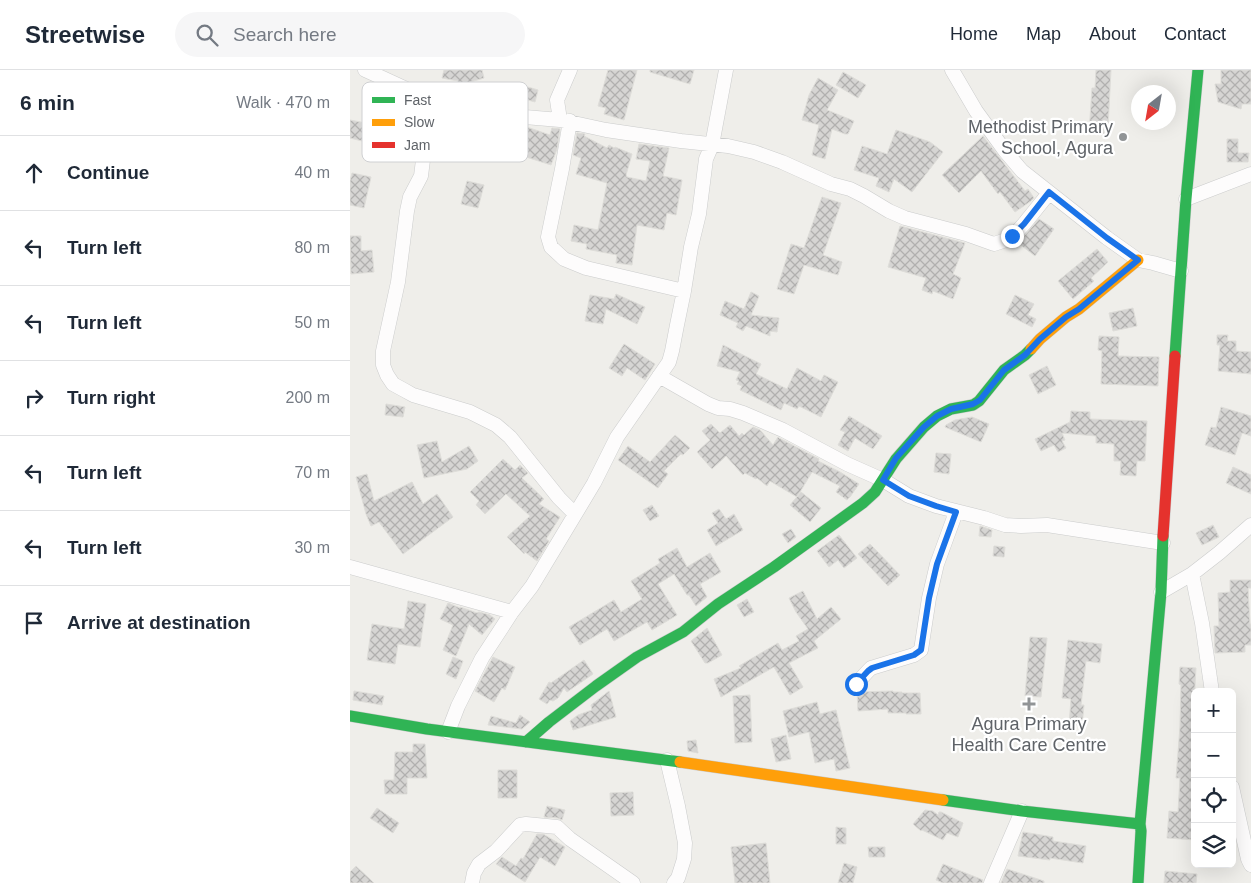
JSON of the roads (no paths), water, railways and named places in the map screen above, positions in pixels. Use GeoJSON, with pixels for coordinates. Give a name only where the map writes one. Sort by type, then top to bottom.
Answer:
{"type":"FeatureCollection","features":[{"type":"Feature","properties":{"kind":"street"},"geometry":{"type":"LineString","coordinates":[[570,70],[557,100],[565,121],[562,170],[548,237],[551,247],[564,259],[586,268],[684,292]]}},
{"type":"Feature","properties":{"kind":"street"},"geometry":{"type":"LineString","coordinates":[[448,732],[458,706],[482,658],[512,612],[532,586],[594,483],[617,437],[668,362],[684,292],[690,247],[699,214],[706,160],[712,145],[726,70]]}},
{"type":"Feature","properties":{"kind":"street"},"geometry":{"type":"LineString","coordinates":[[952,70],[976,110],[1005,151],[1022,171],[1138,260],[1181,271]]}},
{"type":"Feature","properties":{"kind":"street"},"geometry":{"type":"LineString","coordinates":[[1138,883],[1140,824],[1161,592],[1186,199],[1198,70]]}},
{"type":"Feature","properties":{"kind":"street"},"geometry":{"type":"LineString","coordinates":[[372,72],[393,82]]}},
{"type":"Feature","properties":{"kind":"street"},"geometry":{"type":"LineString","coordinates":[[528,117],[565,121],[606,130],[728,146],[754,152],[782,162],[831,184],[850,189],[905,218],[966,234],[994,244],[1012,236],[1049,192]]}},
{"type":"Feature","properties":{"kind":"street"},"geometry":{"type":"LineString","coordinates":[[423,162],[421,176],[410,197],[398,282],[382,351],[383,365],[387,375],[394,384],[413,395],[470,412],[496,426],[510,437],[559,498],[575,514]]}},
{"type":"Feature","properties":{"kind":"street"},"geometry":{"type":"LineString","coordinates":[[1186,199],[1251,174]]}},
{"type":"Feature","properties":{"kind":"street"},"geometry":{"type":"LineString","coordinates":[[526,742],[596,686],[637,657],[682,632],[718,604],[774,568],[856,508],[875,492],[896,458],[924,427],[937,416],[951,409],[973,404],[980,400],[1004,370],[1025,355],[1040,339],[1066,317],[1079,309],[1138,260]]}},
{"type":"Feature","properties":{"kind":"street"},"geometry":{"type":"LineString","coordinates":[[659,376],[708,404],[743,413],[783,430],[847,464],[883,480],[909,496],[936,506],[1005,525],[1047,525],[1163,543]]}},
{"type":"Feature","properties":{"kind":"street"},"geometry":{"type":"LineString","coordinates":[[856,684],[872,668],[914,655],[921,650],[929,598],[937,564],[956,512]]}},
{"type":"Feature","properties":{"kind":"street"},"geometry":{"type":"LineString","coordinates":[[1161,592],[1192,574],[1220,553],[1251,525]]}},
{"type":"Feature","properties":{"kind":"street"},"geometry":{"type":"LineString","coordinates":[[350,566],[512,612]]}},
{"type":"Feature","properties":{"kind":"street"},"geometry":{"type":"LineString","coordinates":[[1192,574],[1202,623],[1211,688]]}},
{"type":"Feature","properties":{"kind":"street"},"geometry":{"type":"LineString","coordinates":[[350,716],[426,729],[667,760],[1022,811],[1140,824]]}},
{"type":"Feature","properties":{"kind":"street"},"geometry":{"type":"LineString","coordinates":[[667,760],[685,842],[684,859],[678,878],[674,883]]}},
{"type":"Feature","properties":{"kind":"street"},"geometry":{"type":"LineString","coordinates":[[1236,805],[1251,865]]}},
{"type":"Feature","properties":{"kind":"street"},"geometry":{"type":"LineString","coordinates":[[990,883],[1022,811]]}},
{"type":"Feature","properties":{"kind":"street"},"geometry":{"type":"LineString","coordinates":[[472,883],[474,873],[479,864],[496,851],[520,825],[526,824],[558,827],[570,839],[633,883]]}},
{"type":"Feature","properties":{"kind":"place","name":"Methodist Primary School, Agura"},"geometry":{"type":"Point","coordinates":[1123,137]}},
{"type":"Feature","properties":{"kind":"place","name":"Agura Primary Health Care Centre"},"geometry":{"type":"Point","coordinates":[1029,704]}}]}
